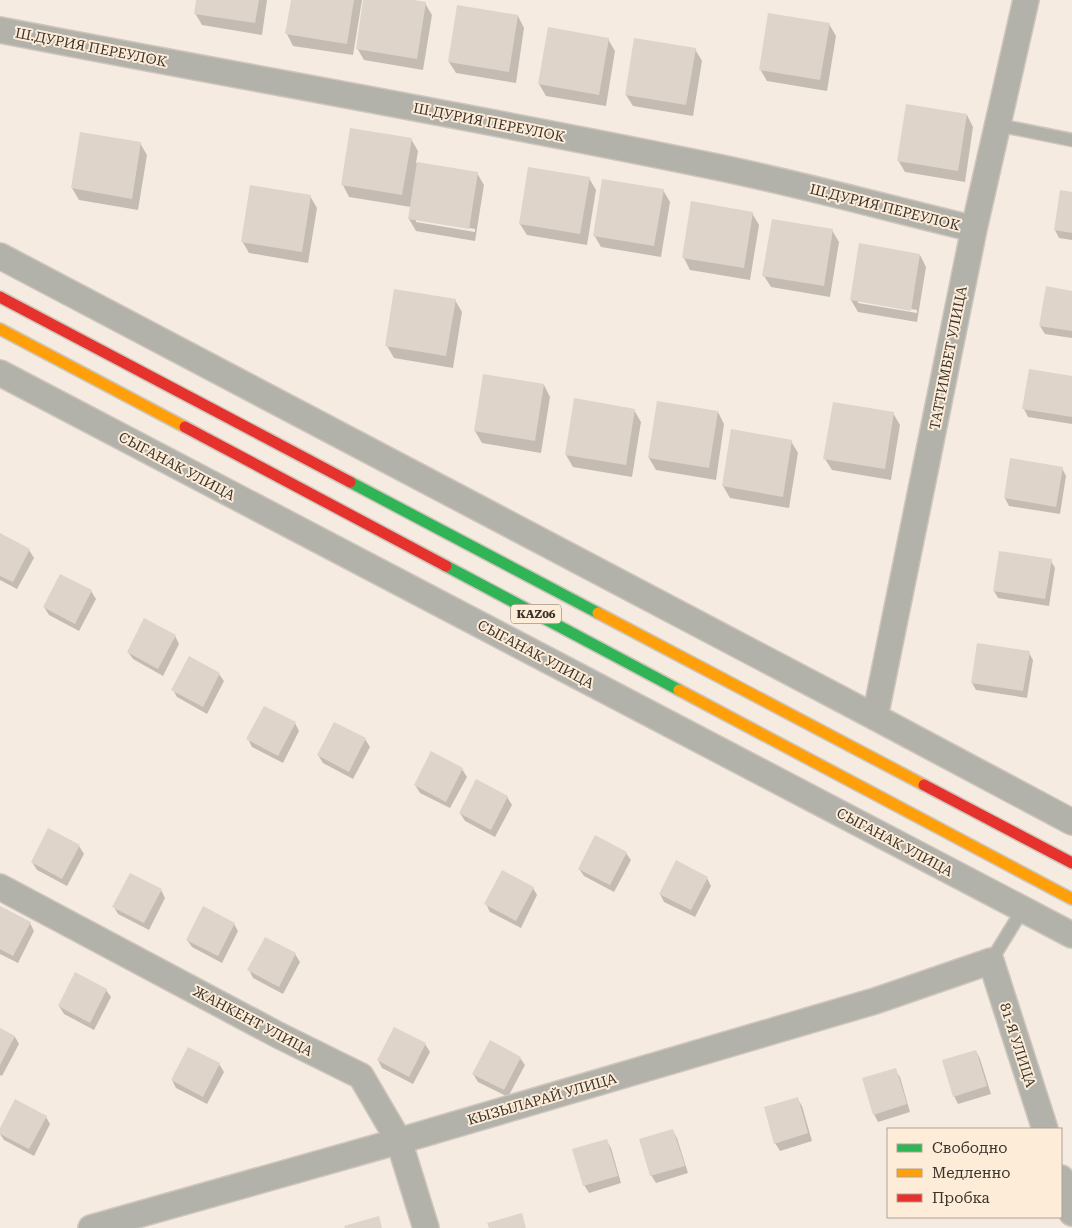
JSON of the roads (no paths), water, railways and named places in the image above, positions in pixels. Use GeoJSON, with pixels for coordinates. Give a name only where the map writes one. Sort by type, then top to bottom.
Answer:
{"type":"FeatureCollection","features":[{"type":"Feature","properties":{"kind":"highway","name":"KАZ06"},"geometry":{"type":"LineString","coordinates":[[0,297],[1072,863]]}},
{"type":"Feature","properties":{"kind":"highway","name":"KАZ06"},"geometry":{"type":"LineString","coordinates":[[0,329],[1072,899]]}},
{"type":"Feature","properties":{"kind":"street","name":"ТАТТИМБЕТ УЛИЦА"},"geometry":{"type":"LineString","coordinates":[[875,717],[974,229],[1026,0]]}},
{"type":"Feature","properties":{"kind":"street","name":"Ш.ДУРИЯ ПЕРЕУЛОК"},"geometry":{"type":"LineString","coordinates":[[0,30],[715,166],[974,229]]}},
{"type":"Feature","properties":{"kind":"street"},"geometry":{"type":"LineString","coordinates":[[0,256],[1072,822]]}},
{"type":"Feature","properties":{"kind":"street","name":"СЫГАНАК УЛИЦА"},"geometry":{"type":"LineString","coordinates":[[0,373],[1072,935]]}},
{"type":"Feature","properties":{"kind":"street","name":"ЖАНКЕНТ УЛИЦА"},"geometry":{"type":"LineString","coordinates":[[0,887],[278,1035],[360,1076],[399,1141],[426,1228]]}},
{"type":"Feature","properties":{"kind":"street","name":"КЫЗЫЛАРАЙ УЛИЦА"},"geometry":{"type":"LineString","coordinates":[[91,1228],[399,1141],[875,1001],[991,961]]}},
{"type":"Feature","properties":{"kind":"street","name":"81-Я УЛИЦА"},"geometry":{"type":"LineString","coordinates":[[991,961],[1045,1128]]}},
{"type":"Feature","properties":{"kind":"street"},"geometry":{"type":"LineString","coordinates":[[1062,1181],[1072,1213]]}},
{"type":"Feature","properties":{"kind":"lane"},"geometry":{"type":"LineString","coordinates":[[998,125],[1072,140]]}},
{"type":"Feature","properties":{"kind":"lane"},"geometry":{"type":"LineString","coordinates":[[991,961],[1023,909]]}}]}
